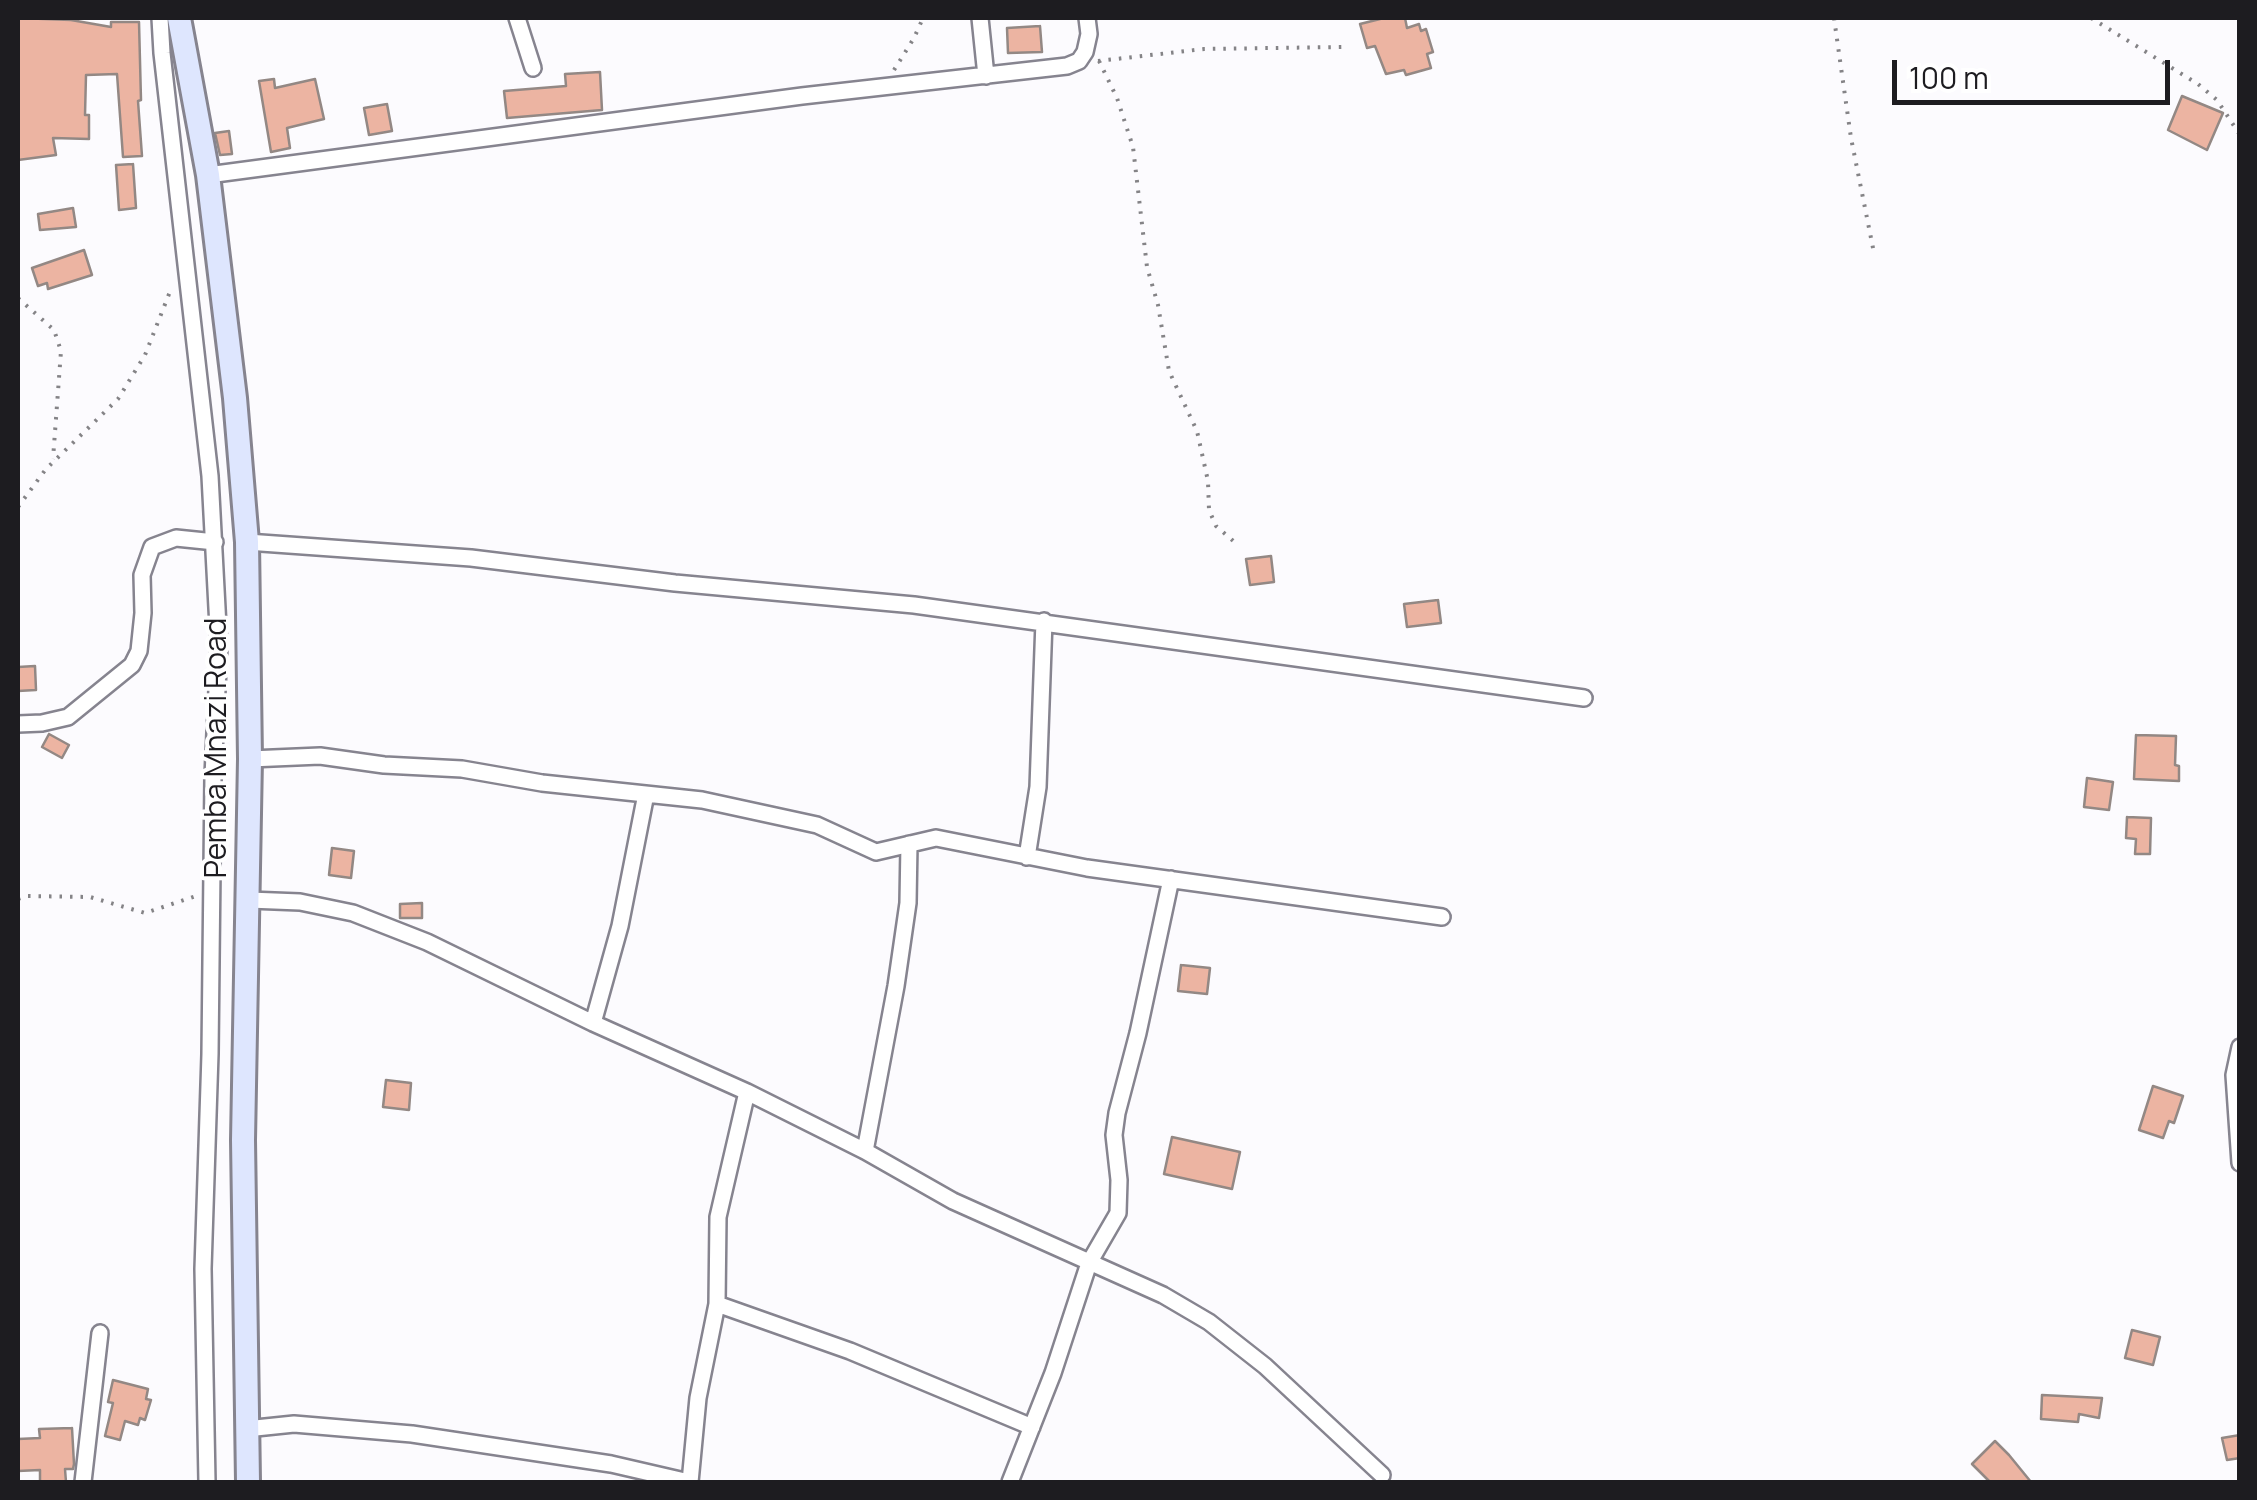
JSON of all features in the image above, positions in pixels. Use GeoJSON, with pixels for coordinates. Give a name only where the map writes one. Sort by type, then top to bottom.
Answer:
{"type":"FeatureCollection","features":[{"type":"Feature","properties":{"kind":"main road","name":"Pemba Mnazi Road"},"geometry":{"type":"LineString","coordinates":[[180,18],[208,175],[246,542],[250,759],[243,1140],[248,1482]]}},
{"type":"Feature","properties":{"kind":"street"},"geometry":{"type":"LineString","coordinates":[[160,18],[215,542],[219,646],[203,1268],[207,1482]]}},
{"type":"Feature","properties":{"kind":"street"},"geometry":{"type":"LineString","coordinates":[[517,18],[533,68]]}},
{"type":"Feature","properties":{"kind":"street"},"geometry":{"type":"LineString","coordinates":[[980,18],[986,76]]}},
{"type":"Feature","properties":{"kind":"street"},"geometry":{"type":"LineString","coordinates":[[208,175],[802,96],[1068,66],[1085,52],[1088,18]]}},
{"type":"Feature","properties":{"kind":"street"},"geometry":{"type":"LineString","coordinates":[[18,724],[68,716],[132,665],[139,651],[142,575],[152,548],[176,538],[215,542]]}},
{"type":"Feature","properties":{"kind":"street"},"geometry":{"type":"LineString","coordinates":[[246,542],[472,558],[674,583],[914,605],[1584,698]]}},
{"type":"Feature","properties":{"kind":"street"},"geometry":{"type":"LineString","coordinates":[[1027,857],[1038,787],[1044,621]]}},
{"type":"Feature","properties":{"kind":"street"},"geometry":{"type":"LineString","coordinates":[[250,759],[320,756],[384,765],[462,769],[542,783],[702,800],[817,824],[876,852],[936,838],[1027,857],[1442,917]]}},
{"type":"Feature","properties":{"kind":"street"},"geometry":{"type":"LineString","coordinates":[[593,1023],[620,926],[646,794]]}},
{"type":"Feature","properties":{"kind":"street"},"geometry":{"type":"LineString","coordinates":[[865,1150],[908,904],[909,844]]}},
{"type":"Feature","properties":{"kind":"street"},"geometry":{"type":"LineString","coordinates":[[1010,1482],[1089,1263],[1118,1212],[1114,1135],[1171,879]]}},
{"type":"Feature","properties":{"kind":"street"},"geometry":{"type":"LineString","coordinates":[[249,900],[300,902],[353,913],[427,942],[747,1092],[865,1150],[954,1201],[1162,1295],[1209,1322],[1264,1366],[1382,1474]]}},
{"type":"Feature","properties":{"kind":"street"},"geometry":{"type":"LineString","coordinates":[[2240,1047],[2234,1075],[2240,1163]]}},
{"type":"Feature","properties":{"kind":"street"},"geometry":{"type":"LineString","coordinates":[[246,1429],[294,1424],[430,1436],[611,1464],[689,1482],[698,1398],[717,1304],[718,1216],[747,1092]]}},
{"type":"Feature","properties":{"kind":"street"},"geometry":{"type":"LineString","coordinates":[[717,1304],[850,1351],[1032,1427]]}},
{"type":"Feature","properties":{"kind":"street"},"geometry":{"type":"LineString","coordinates":[[83,1482],[100,1333]]}},
{"type":"Feature","properties":{"kind":"path"},"geometry":{"type":"LineString","coordinates":[[882,89],[923,18]]}},
{"type":"Feature","properties":{"kind":"path"},"geometry":{"type":"LineString","coordinates":[[1834,18],[1851,138],[1874,253]]}},
{"type":"Feature","properties":{"kind":"path"},"geometry":{"type":"LineString","coordinates":[[2092,18],[2198,84],[2217,100],[2240,134]]}},
{"type":"Feature","properties":{"kind":"path"},"geometry":{"type":"LineString","coordinates":[[1078,61],[1204,49],[1342,48]]}},
{"type":"Feature","properties":{"kind":"path"},"geometry":{"type":"LineString","coordinates":[[1099,62],[1117,98],[1133,147],[1147,267],[1158,305],[1168,371],[1197,432],[1208,481],[1209,510],[1216,526],[1239,546]]}},
{"type":"Feature","properties":{"kind":"path"},"geometry":{"type":"LineString","coordinates":[[18,507],[54,462],[108,410],[136,371],[185,255]]}},
{"type":"Feature","properties":{"kind":"path"},"geometry":{"type":"LineString","coordinates":[[18,298],[54,330],[61,352],[52,439],[54,462]]}},
{"type":"Feature","properties":{"kind":"path"},"geometry":{"type":"LineString","coordinates":[[18,900],[27,896],[90,896],[145,912],[185,897],[212,896]]}},
{"type":"Feature","properties":{"kind":"building"},"geometry":{"type":"Polygon","coordinates":[[[18,18],[71,20],[111,27],[111,22],[139,22],[142,156],[123,157],[117,74],[86,75],[89,139],[53,138],[56,155],[18,160],[18,18]]]}},
{"type":"Feature","properties":{"kind":"building"},"geometry":{"type":"Polygon","coordinates":[[[1405,18],[1407,28],[1419,24],[1421,31],[1426,29],[1433,52],[1427,54],[1431,68],[1406,75],[1404,70],[1386,74],[1375,46],[1367,48],[1360,24],[1405,18]]]}},
{"type":"Feature","properties":{"kind":"building"},"geometry":{"type":"Polygon","coordinates":[[[1040,26],[1042,52],[1008,53],[1007,28],[1040,26]]]}},
{"type":"Feature","properties":{"kind":"building"},"geometry":{"type":"Polygon","coordinates":[[[600,72],[602,110],[507,118],[504,91],[566,86],[565,74],[600,72]]]}},
{"type":"Feature","properties":{"kind":"building"},"geometry":{"type":"Polygon","coordinates":[[[274,79],[275,88],[315,79],[324,119],[287,128],[290,148],[271,152],[259,81],[274,79]]]}},
{"type":"Feature","properties":{"kind":"building"},"geometry":{"type":"Polygon","coordinates":[[[2182,96],[2223,113],[2207,150],[2168,130],[2182,96]]]}},
{"type":"Feature","properties":{"kind":"building"},"geometry":{"type":"Polygon","coordinates":[[[387,104],[392,131],[369,135],[364,108],[387,104]]]}},
{"type":"Feature","properties":{"kind":"building"},"geometry":{"type":"Polygon","coordinates":[[[229,131],[232,154],[220,155],[215,133],[229,131]]]}},
{"type":"Feature","properties":{"kind":"building"},"geometry":{"type":"Polygon","coordinates":[[[133,164],[136,208],[119,210],[116,165],[133,164]]]}},
{"type":"Feature","properties":{"kind":"building"},"geometry":{"type":"Polygon","coordinates":[[[73,208],[76,227],[40,230],[38,214],[73,208]]]}},
{"type":"Feature","properties":{"kind":"building"},"geometry":{"type":"Polygon","coordinates":[[[84,250],[92,275],[48,289],[47,283],[38,286],[32,268],[84,250]]]}},
{"type":"Feature","properties":{"kind":"building"},"geometry":{"type":"Polygon","coordinates":[[[1271,556],[1274,582],[1250,585],[1246,559],[1271,556]]]}},
{"type":"Feature","properties":{"kind":"building"},"geometry":{"type":"Polygon","coordinates":[[[1438,600],[1441,623],[1407,627],[1404,604],[1438,600]]]}},
{"type":"Feature","properties":{"kind":"building"},"geometry":{"type":"Polygon","coordinates":[[[35,666],[36,690],[18,691],[18,667],[35,666]]]}},
{"type":"Feature","properties":{"kind":"building"},"geometry":{"type":"Polygon","coordinates":[[[49,734],[69,745],[62,758],[42,747],[49,734]]]}},
{"type":"Feature","properties":{"kind":"building"},"geometry":{"type":"Polygon","coordinates":[[[2136,735],[2176,736],[2179,781],[2134,779],[2136,735]]]}},
{"type":"Feature","properties":{"kind":"building"},"geometry":{"type":"Polygon","coordinates":[[[2087,778],[2113,782],[2109,810],[2084,807],[2087,778]]]}},
{"type":"Feature","properties":{"kind":"building"},"geometry":{"type":"Polygon","coordinates":[[[2127,817],[2151,818],[2150,854],[2135,854],[2136,839],[2126,838],[2127,817]]]}},
{"type":"Feature","properties":{"kind":"building"},"geometry":{"type":"Polygon","coordinates":[[[332,848],[354,851],[351,878],[329,875],[332,848]]]}},
{"type":"Feature","properties":{"kind":"building"},"geometry":{"type":"Polygon","coordinates":[[[422,903],[422,918],[400,918],[400,904],[422,903]]]}},
{"type":"Feature","properties":{"kind":"building"},"geometry":{"type":"Polygon","coordinates":[[[1181,965],[1210,968],[1207,994],[1178,991],[1181,965]]]}},
{"type":"Feature","properties":{"kind":"building"},"geometry":{"type":"Polygon","coordinates":[[[386,1080],[411,1083],[409,1110],[383,1107],[386,1080]]]}},
{"type":"Feature","properties":{"kind":"building"},"geometry":{"type":"Polygon","coordinates":[[[2153,1086],[2183,1096],[2174,1123],[2169,1121],[2163,1138],[2139,1130],[2153,1086]]]}},
{"type":"Feature","properties":{"kind":"building"},"geometry":{"type":"Polygon","coordinates":[[[1172,1137],[1240,1152],[1232,1189],[1164,1174],[1172,1137]]]}},
{"type":"Feature","properties":{"kind":"building"},"geometry":{"type":"Polygon","coordinates":[[[2132,1330],[2160,1337],[2153,1365],[2125,1358],[2132,1330]]]}},
{"type":"Feature","properties":{"kind":"building"},"geometry":{"type":"Polygon","coordinates":[[[113,1380],[148,1389],[146,1399],[151,1400],[145,1420],[140,1418],[138,1425],[125,1421],[120,1440],[105,1436],[113,1403],[108,1402],[113,1380]]]}},
{"type":"Feature","properties":{"kind":"building"},"geometry":{"type":"Polygon","coordinates":[[[2042,1395],[2102,1398],[2099,1418],[2079,1414],[2078,1422],[2041,1419],[2042,1395]]]}},
{"type":"Feature","properties":{"kind":"building"},"geometry":{"type":"Polygon","coordinates":[[[72,1428],[74,1464],[73,1469],[65,1469],[66,1482],[40,1482],[40,1470],[18,1471],[18,1439],[40,1438],[39,1429],[72,1428]]]}},
{"type":"Feature","properties":{"kind":"building"},"geometry":{"type":"Polygon","coordinates":[[[2240,1435],[2240,1458],[2227,1460],[2222,1438],[2240,1435]]]}},
{"type":"Feature","properties":{"kind":"building"},"geometry":{"type":"Polygon","coordinates":[[[1995,1441],[2031,1482],[1990,1482],[1972,1464],[1995,1441]]]}}]}
